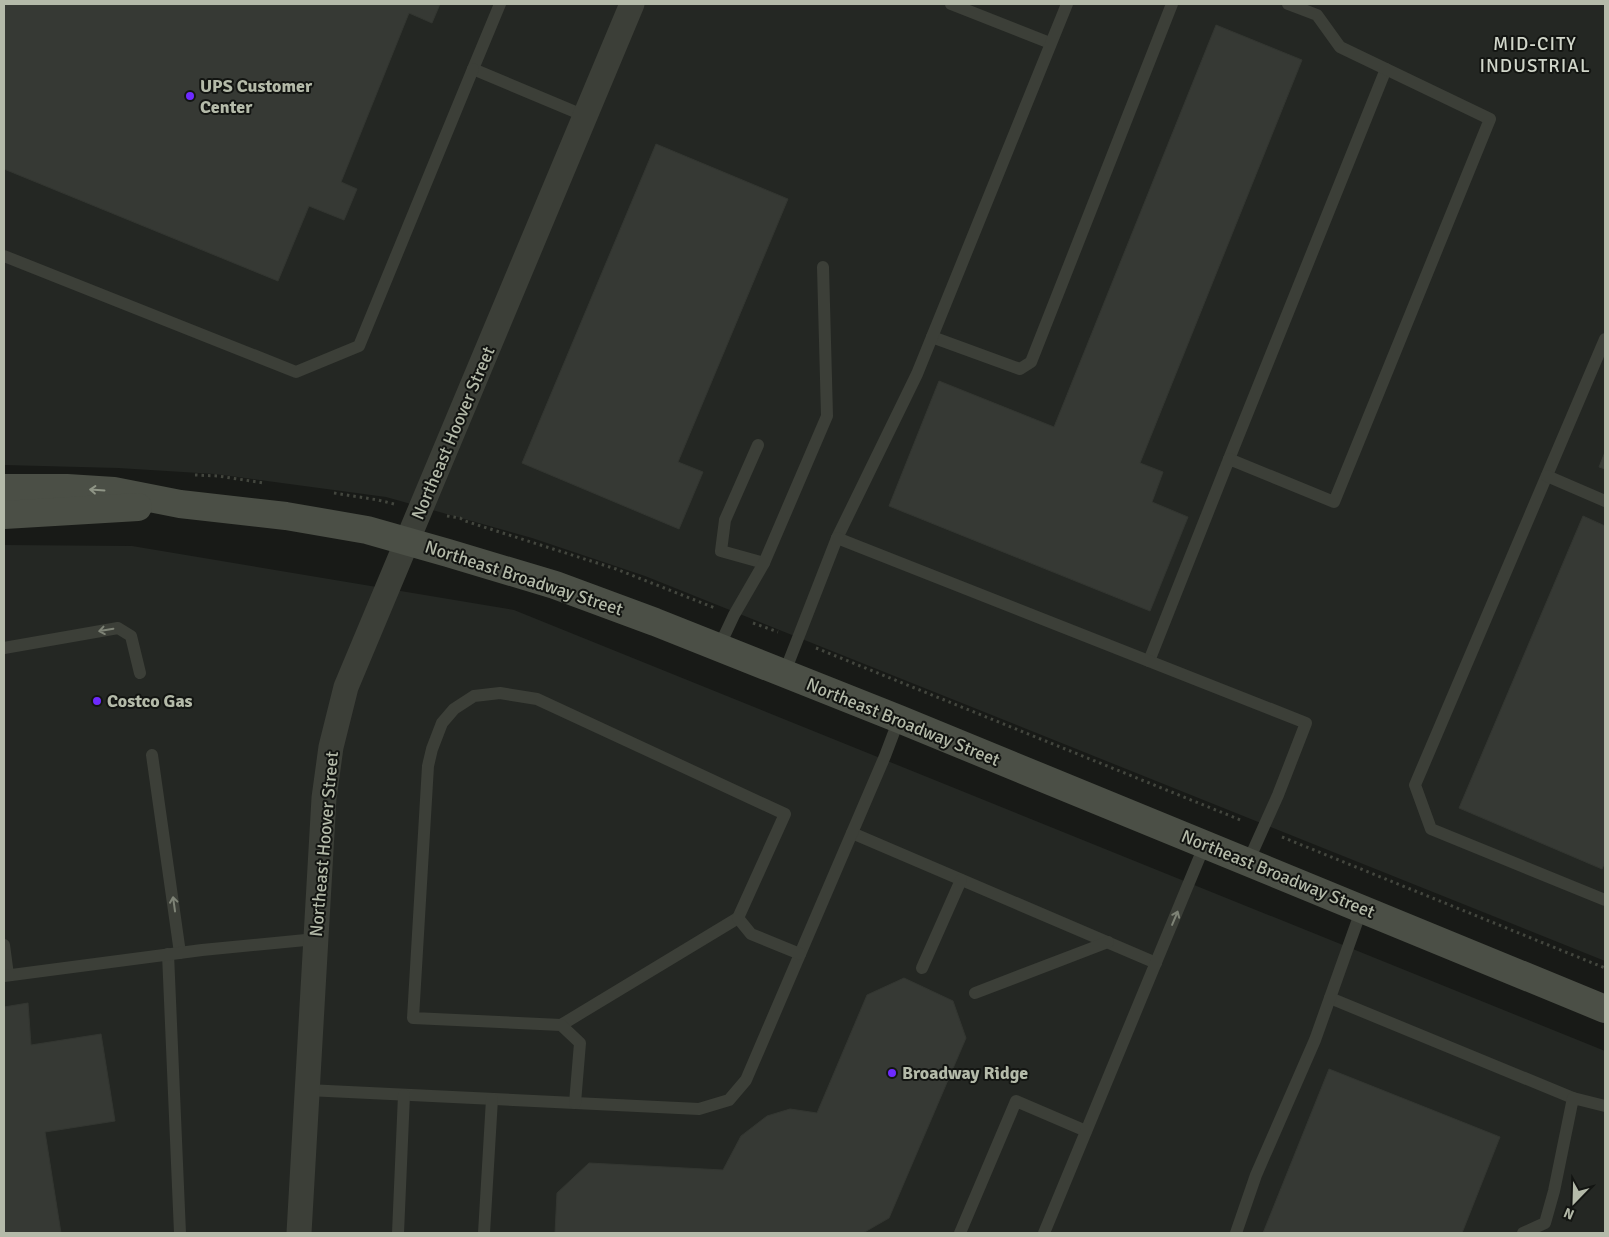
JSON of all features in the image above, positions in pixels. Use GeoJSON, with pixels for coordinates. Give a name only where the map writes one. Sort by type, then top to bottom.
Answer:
{"type":"FeatureCollection","features":[{"type":"Feature","properties":{"kind":"main road","name":"Northeast Broadway Street"},"geometry":{"type":"LineString","coordinates":[[4,488],[67,488],[114,491],[180,504],[286,516],[367,530],[563,588],[604,602],[899,719],[1605,1009]]}},
{"type":"Feature","properties":{"kind":"main road","name":"Northeast Broadway Street"},"geometry":{"type":"LineString","coordinates":[[4,514],[180,504]]}},
{"type":"Feature","properties":{"kind":"street","name":"Northeast Hoover Street"},"geometry":{"type":"LineString","coordinates":[[299,1233],[324,798],[330,747],[337,720],[346,687],[632,4]]}},
{"type":"Feature","properties":{"kind":"lane"},"geometry":{"type":"LineString","coordinates":[[4,256],[296,372],[358,346],[500,4]]}},
{"type":"Feature","properties":{"kind":"lane"},"geometry":{"type":"LineString","coordinates":[[951,4],[1050,43]]}},
{"type":"Feature","properties":{"kind":"lane"},"geometry":{"type":"LineString","coordinates":[[784,674],[836,538],[917,374],[1066,4]]}},
{"type":"Feature","properties":{"kind":"lane"},"geometry":{"type":"LineString","coordinates":[[932,336],[1020,369],[1031,362],[1172,4]]}},
{"type":"Feature","properties":{"kind":"lane"},"geometry":{"type":"LineString","coordinates":[[1228,459],[1334,502],[1490,119],[1340,47],[1318,15],[1288,4]]}},
{"type":"Feature","properties":{"kind":"lane"},"geometry":{"type":"LineString","coordinates":[[1150,662],[1228,459],[1386,68]]}},
{"type":"Feature","properties":{"kind":"lane"},"geometry":{"type":"LineString","coordinates":[[473,69],[585,116]]}},
{"type":"Feature","properties":{"kind":"lane"},"geometry":{"type":"LineString","coordinates":[[719,647],[734,615],[764,563],[827,416],[823,267]]}},
{"type":"Feature","properties":{"kind":"lane"},"geometry":{"type":"LineString","coordinates":[[1605,338],[1416,785],[1431,828],[1605,900]]}},
{"type":"Feature","properties":{"kind":"lane"},"geometry":{"type":"LineString","coordinates":[[758,445],[725,520],[721,551],[764,563]]}},
{"type":"Feature","properties":{"kind":"lane"},"geometry":{"type":"LineString","coordinates":[[1546,476],[1605,501]]}},
{"type":"Feature","properties":{"kind":"lane"},"geometry":{"type":"LineString","coordinates":[[836,538],[1306,723],[1278,795],[1248,862]]}},
{"type":"Feature","properties":{"kind":"lane"},"geometry":{"type":"LineString","coordinates":[[4,648],[118,628],[131,636],[140,673]]}},
{"type":"Feature","properties":{"kind":"lane"},"geometry":{"type":"LineString","coordinates":[[500,693],[537,699],[785,814],[738,918],[561,1025],[413,1018],[428,766],[442,723],[454,709],[474,696],[500,693]]}},
{"type":"Feature","properties":{"kind":"lane"},"geometry":{"type":"LineString","coordinates":[[307,1090],[699,1109],[729,1100],[746,1080],[885,756],[899,719]]}},
{"type":"Feature","properties":{"kind":"lane"},"geometry":{"type":"LineString","coordinates":[[152,754],[174,954],[180,1233]]}},
{"type":"Feature","properties":{"kind":"lane"},"geometry":{"type":"LineString","coordinates":[[852,833],[1156,962]]}},
{"type":"Feature","properties":{"kind":"lane"},"geometry":{"type":"LineString","coordinates":[[1044,1233],[1205,844]]}},
{"type":"Feature","properties":{"kind":"lane"},"geometry":{"type":"LineString","coordinates":[[922,968],[961,880]]}},
{"type":"Feature","properties":{"kind":"lane"},"geometry":{"type":"LineString","coordinates":[[1236,1233],[1256,1175],[1315,1040],[1362,908]]}},
{"type":"Feature","properties":{"kind":"lane"},"geometry":{"type":"LineString","coordinates":[[738,918],[752,934],[800,954]]}},
{"type":"Feature","properties":{"kind":"lane"},"geometry":{"type":"LineString","coordinates":[[4,945],[6,975],[316,939]]}},
{"type":"Feature","properties":{"kind":"lane"},"geometry":{"type":"LineString","coordinates":[[975,993],[1108,942]]}},
{"type":"Feature","properties":{"kind":"lane"},"geometry":{"type":"LineString","coordinates":[[1330,998],[1573,1098],[1605,1106]]}},
{"type":"Feature","properties":{"kind":"lane"},"geometry":{"type":"LineString","coordinates":[[561,1025],[580,1043],[575,1103]]}},
{"type":"Feature","properties":{"kind":"lane"},"geometry":{"type":"LineString","coordinates":[[398,1233],[404,1095]]}},
{"type":"Feature","properties":{"kind":"lane"},"geometry":{"type":"LineString","coordinates":[[1522,1233],[1545,1223],[1554,1191],[1573,1098]]}},
{"type":"Feature","properties":{"kind":"lane"},"geometry":{"type":"LineString","coordinates":[[484,1233],[492,1099]]}},
{"type":"Feature","properties":{"kind":"lane"},"geometry":{"type":"LineString","coordinates":[[960,1233],[1016,1101],[1086,1131]]}},
{"type":"Feature","properties":{"kind":"shaded area"},"geometry":{"type":"Polygon","coordinates":[[[4,4],[1605,4],[1605,961],[645,576],[532,538],[386,497],[215,474],[118,468],[4,465],[4,4]]]}},
{"type":"Feature","properties":{"kind":"shaded area"},"geometry":{"type":"Polygon","coordinates":[[[4,545],[132,546],[514,610],[1605,1051],[1605,1233],[4,1233],[4,545]]]}},
{"type":"Feature","properties":{"kind":"building","name":"UPS Customer Center"},"geometry":{"type":"Polygon","coordinates":[[[4,4],[440,4],[432,23],[409,13],[341,182],[357,189],[344,220],[309,206],[278,281],[4,169],[4,4]]]}},
{"type":"Feature","properties":{"kind":"building"},"geometry":{"type":"Polygon","coordinates":[[[1216,25],[1302,60],[1140,463],[1163,472],[1152,502],[1188,517],[1150,611],[889,506],[939,381],[1054,427],[1216,25]]]}},
{"type":"Feature","properties":{"kind":"building"},"geometry":{"type":"Polygon","coordinates":[[[656,144],[788,199],[678,462],[703,472],[679,529],[522,463],[656,144]]]}},
{"type":"Feature","properties":{"kind":"building"},"geometry":{"type":"Polygon","coordinates":[[[1605,452],[1605,469],[1599,467],[1605,452]]]}},
{"type":"Feature","properties":{"kind":"building"},"geometry":{"type":"Polygon","coordinates":[[[1583,516],[1605,526],[1605,862],[1602,869],[1459,808],[1583,516]]]}},
{"type":"Feature","properties":{"kind":"building","name":"Broadway Ridge"},"geometry":{"type":"Polygon","coordinates":[[[904,978],[953,1001],[966,1038],[889,1218],[863,1233],[555,1233],[557,1193],[589,1163],[723,1170],[741,1136],[767,1116],[790,1109],[817,1113],[867,995],[904,978]]]}},
{"type":"Feature","properties":{"kind":"building"},"geometry":{"type":"Polygon","coordinates":[[[28,1003],[31,1045],[101,1034],[115,1121],[45,1132],[61,1233],[4,1233],[4,1007],[28,1003]]]}},
{"type":"Feature","properties":{"kind":"building"},"geometry":{"type":"Polygon","coordinates":[[[1329,1069],[1500,1137],[1462,1233],[1263,1233],[1329,1069]]]}},
{"type":"Feature","properties":{"kind":"place","name":"UPS Customer Center"},"geometry":{"type":"Point","coordinates":[190,96]}},
{"type":"Feature","properties":{"kind":"place","name":"Costco Gas"},"geometry":{"type":"Point","coordinates":[97,701]}},
{"type":"Feature","properties":{"kind":"place","name":"Broadway Ridge"},"geometry":{"type":"Point","coordinates":[892,1073]}},
{"type":"Feature","properties":{"kind":"district","name":"MID-CITY INDUSTRIAL"},"geometry":{"type":"Point","coordinates":[1535,55]}}]}
